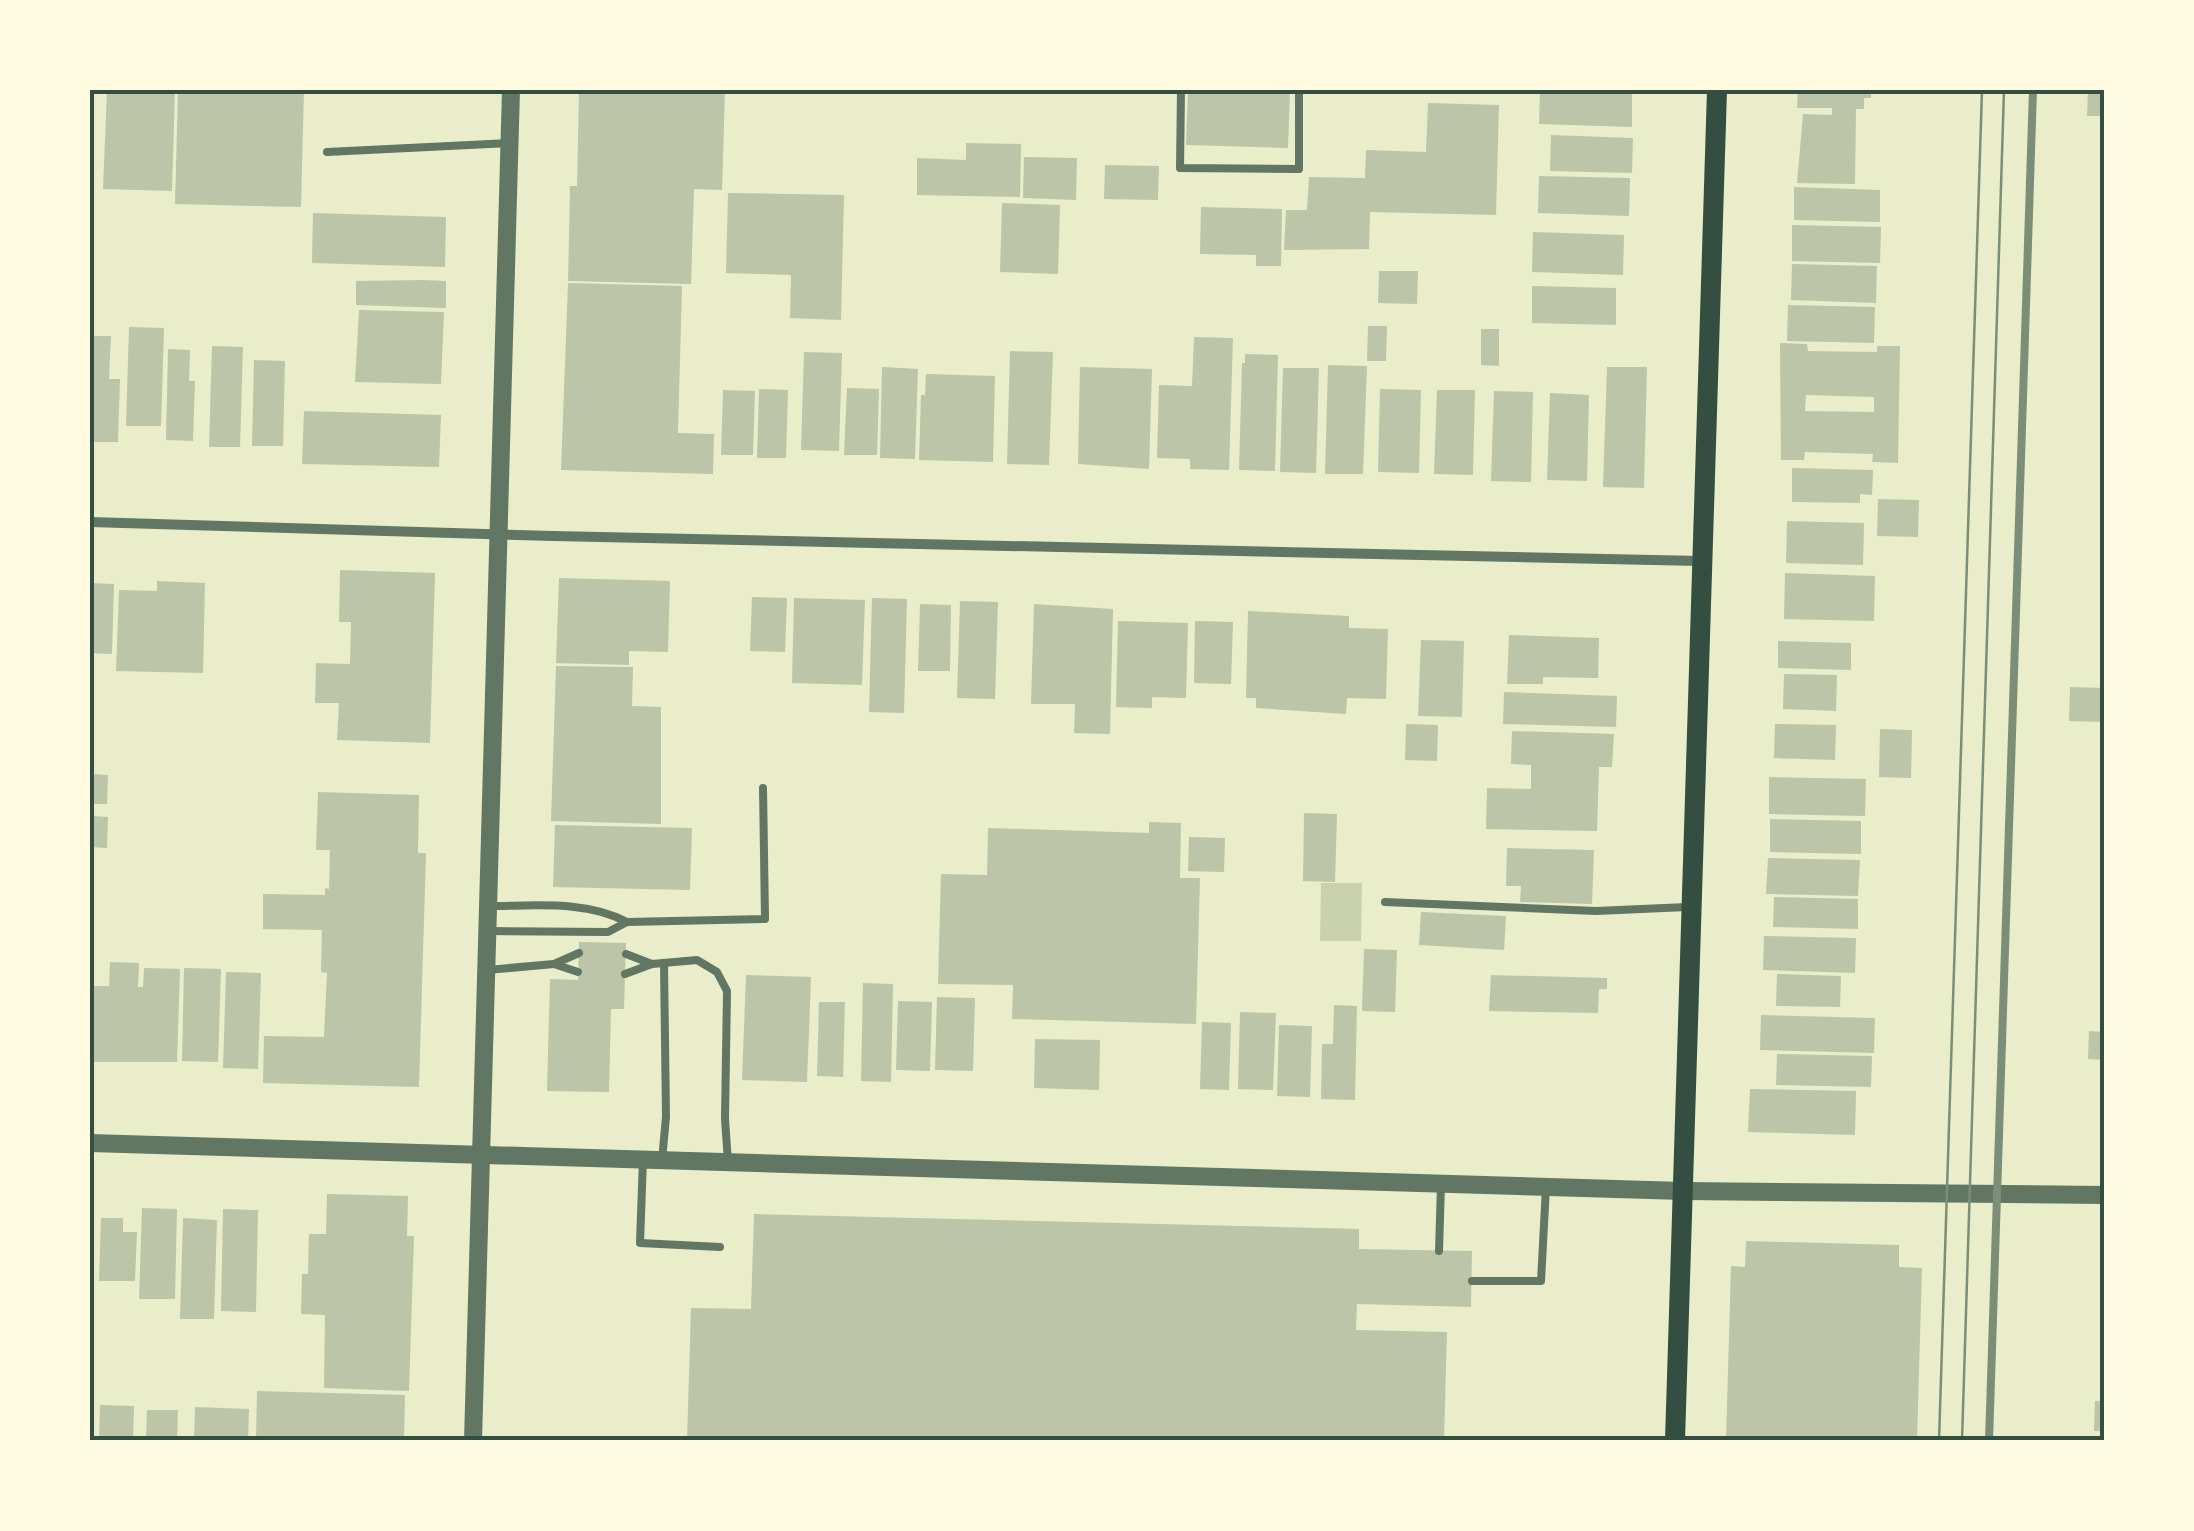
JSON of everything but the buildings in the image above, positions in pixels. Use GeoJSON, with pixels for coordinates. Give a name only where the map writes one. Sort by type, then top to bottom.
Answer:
{"type":"FeatureCollection","features":[{"type":"Feature","properties":{"kind":"main road"},"geometry":{"type":"LineString","coordinates":[[1675,1441],[1700,561],[1718,90]]}},
{"type":"Feature","properties":{"kind":"street"},"geometry":{"type":"LineString","coordinates":[[473,1441],[511,90]]}},
{"type":"Feature","properties":{"kind":"street"},"geometry":{"type":"LineString","coordinates":[[90,522],[1700,561]]}},
{"type":"Feature","properties":{"kind":"street"},"geometry":{"type":"LineString","coordinates":[[90,1143],[1683,1191],[2104,1195]]}},
{"type":"Feature","properties":{"kind":"lane"},"geometry":{"type":"LineString","coordinates":[[1181,90],[1180,168],[1299,169],[1299,90]]}},
{"type":"Feature","properties":{"kind":"lane"},"geometry":{"type":"LineString","coordinates":[[327,152],[510,143]]}},
{"type":"Feature","properties":{"kind":"lane"},"geometry":{"type":"LineString","coordinates":[[488,931],[608,932],[627,922],[766,919],[763,788]]}},
{"type":"Feature","properties":{"kind":"lane"},"geometry":{"type":"LineString","coordinates":[[1385,902],[1596,911],[1692,906]]}},
{"type":"Feature","properties":{"kind":"lane"},"geometry":{"type":"LineString","coordinates":[[489,906],[606,911],[627,922]]}},
{"type":"Feature","properties":{"kind":"lane"},"geometry":{"type":"LineString","coordinates":[[487,970],[554,964],[579,953]]}},
{"type":"Feature","properties":{"kind":"lane"},"geometry":{"type":"LineString","coordinates":[[626,954],[652,964]]}},
{"type":"Feature","properties":{"kind":"lane"},"geometry":{"type":"LineString","coordinates":[[626,974],[652,964],[697,960],[717,972],[727,991],[728,1162]]}},
{"type":"Feature","properties":{"kind":"lane"},"geometry":{"type":"LineString","coordinates":[[664,962],[666,1118],[653,1160],[640,1243],[720,1247]]}},
{"type":"Feature","properties":{"kind":"lane"},"geometry":{"type":"LineString","coordinates":[[554,964],[578,972]]}},
{"type":"Feature","properties":{"kind":"lane"},"geometry":{"type":"LineString","coordinates":[[1439,1250],[1441,1184]]}},
{"type":"Feature","properties":{"kind":"lane"},"geometry":{"type":"LineString","coordinates":[[1472,1281],[1541,1281],[1546,1187]]}},
{"type":"Feature","properties":{"kind":"green space"},"geometry":{"type":"Polygon","coordinates":[[[1321,883],[1362,883],[1361,941],[1320,941],[1321,883]]]}},
{"type":"Feature","properties":{"kind":"tram line"},"geometry":{"type":"LineString","coordinates":[[1939,1441],[1982,90]]}},
{"type":"Feature","properties":{"kind":"tram line"},"geometry":{"type":"LineString","coordinates":[[1962,1441],[2004,90]]}},
{"type":"Feature","properties":{"kind":"railway"},"geometry":{"type":"LineString","coordinates":[[1989,1441],[2033,90]]}}]}
